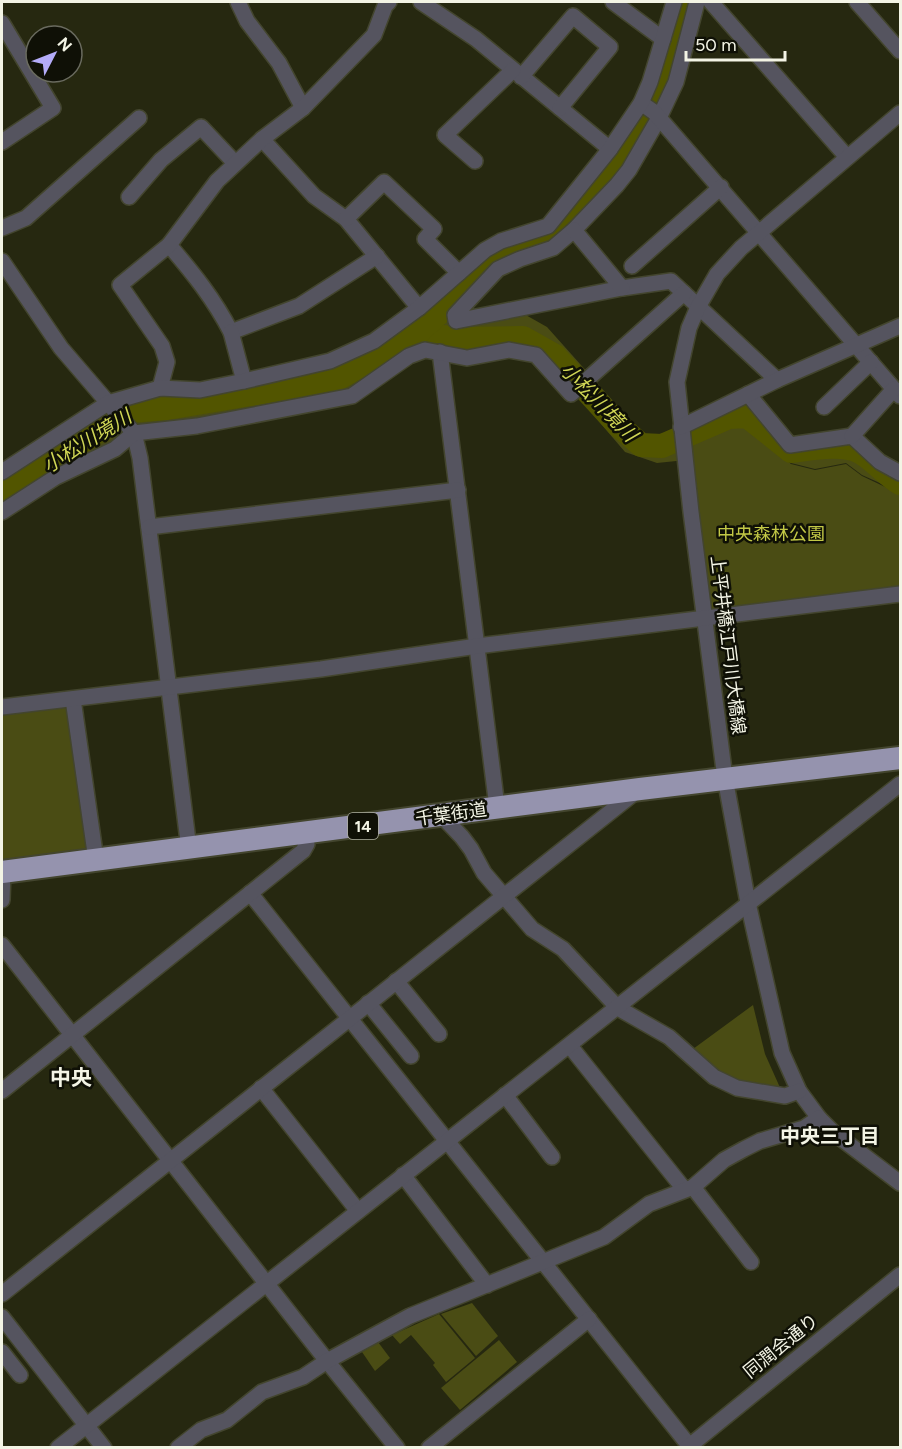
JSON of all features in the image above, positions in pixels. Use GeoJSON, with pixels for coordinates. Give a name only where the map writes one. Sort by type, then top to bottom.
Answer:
{"type":"FeatureCollection","features":[{"type":"Feature","properties":{"kind":"highway","name":"千葉街道"},"geometry":{"type":"LineString","coordinates":[[2,872],[725,778],[900,758]]}},
{"type":"Feature","properties":{"kind":"street"},"geometry":{"type":"LineString","coordinates":[[238,2],[247,21],[279,63],[303,108]]}},
{"type":"Feature","properties":{"kind":"street"},"geometry":{"type":"LineString","coordinates":[[160,388],[166,362],[162,346],[120,285],[170,244],[217,181],[262,139],[303,108],[374,35],[385,6],[389,2]]}},
{"type":"Feature","properties":{"kind":"street"},"geometry":{"type":"LineString","coordinates":[[421,2],[476,39],[610,149]]}},
{"type":"Feature","properties":{"kind":"street"},"geometry":{"type":"LineString","coordinates":[[674,2],[650,82],[640,103],[610,149],[585,200],[574,230],[554,248],[498,269],[455,315],[456,321],[622,288],[670,281],[777,380]]}},
{"type":"Feature","properties":{"kind":"street"},"geometry":{"type":"LineString","coordinates":[[2,472],[112,407],[160,388],[200,390],[330,361],[374,341],[419,308],[485,250],[501,241],[548,226],[629,170],[676,82],[697,2]]}},
{"type":"Feature","properties":{"kind":"street"},"geometry":{"type":"LineString","coordinates":[[711,2],[847,157]]}},
{"type":"Feature","properties":{"kind":"street"},"geometry":{"type":"LineString","coordinates":[[857,2],[900,51]]}},
{"type":"Feature","properties":{"kind":"street"},"geometry":{"type":"LineString","coordinates":[[618,3],[663,39]]}},
{"type":"Feature","properties":{"kind":"street"},"geometry":{"type":"LineString","coordinates":[[475,161],[445,135],[517,73],[573,16],[610,47],[560,108]]}},
{"type":"Feature","properties":{"kind":"street"},"geometry":{"type":"LineString","coordinates":[[2,23],[53,108],[2,142]]}},
{"type":"Feature","properties":{"kind":"street"},"geometry":{"type":"LineString","coordinates":[[640,103],[657,115],[897,392],[852,435],[790,445],[748,394]]}},
{"type":"Feature","properties":{"kind":"street","name":"上平井橋江戸川大橋線"},"geometry":{"type":"LineString","coordinates":[[900,113],[759,232],[717,274],[698,307],[683,348],[677,382],[725,778],[748,903],[782,1053],[799,1091],[819,1118],[834,1133],[900,1183]]}},
{"type":"Feature","properties":{"kind":"street"},"geometry":{"type":"LineString","coordinates":[[2,228],[26,218],[139,118]]}},
{"type":"Feature","properties":{"kind":"street"},"geometry":{"type":"LineString","coordinates":[[129,197],[161,160],[201,127],[235,164]]}},
{"type":"Feature","properties":{"kind":"street"},"geometry":{"type":"LineString","coordinates":[[262,139],[314,196],[346,219],[419,308]]}},
{"type":"Feature","properties":{"kind":"street"},"geometry":{"type":"LineString","coordinates":[[346,219],[384,182],[434,229],[425,239],[459,273]]}},
{"type":"Feature","properties":{"kind":"street"},"geometry":{"type":"LineString","coordinates":[[632,266],[721,187]]}},
{"type":"Feature","properties":{"kind":"street"},"geometry":{"type":"LineString","coordinates":[[574,230],[622,288]]}},
{"type":"Feature","properties":{"kind":"street"},"geometry":{"type":"LineString","coordinates":[[170,244],[217,306],[231,332],[244,381]]}},
{"type":"Feature","properties":{"kind":"street"},"geometry":{"type":"LineString","coordinates":[[231,332],[299,306],[377,256]]}},
{"type":"Feature","properties":{"kind":"street"},"geometry":{"type":"LineString","coordinates":[[2,261],[61,348],[130,429],[141,458],[189,849]]}},
{"type":"Feature","properties":{"kind":"street"},"geometry":{"type":"LineString","coordinates":[[130,429],[197,426],[352,396],[409,356],[425,350],[467,358],[509,350],[536,355],[571,394],[684,293]]}},
{"type":"Feature","properties":{"kind":"street"},"geometry":{"type":"LineString","coordinates":[[682,434],[748,394],[900,326]]}},
{"type":"Feature","properties":{"kind":"street"},"geometry":{"type":"LineString","coordinates":[[440,352],[498,807]]}},
{"type":"Feature","properties":{"kind":"street"},"geometry":{"type":"LineString","coordinates":[[824,407],[871,362]]}},
{"type":"Feature","properties":{"kind":"street"},"geometry":{"type":"LineString","coordinates":[[2,512],[56,477],[116,448],[130,429]]}},
{"type":"Feature","properties":{"kind":"street"},"geometry":{"type":"LineString","coordinates":[[852,435],[880,462],[900,473]]}},
{"type":"Feature","properties":{"kind":"street"},"geometry":{"type":"LineString","coordinates":[[149,527],[458,490]]}},
{"type":"Feature","properties":{"kind":"street"},"geometry":{"type":"LineString","coordinates":[[2,708],[900,594]]}},
{"type":"Feature","properties":{"kind":"street"},"geometry":{"type":"LineString","coordinates":[[74,699],[96,860]]}},
{"type":"Feature","properties":{"kind":"street"},"geometry":{"type":"LineString","coordinates":[[58,1448],[900,784]]}},
{"type":"Feature","properties":{"kind":"street"},"geometry":{"type":"LineString","coordinates":[[2,1294],[640,789]]}},
{"type":"Feature","properties":{"kind":"street"},"geometry":{"type":"LineString","coordinates":[[441,815],[462,837],[484,873],[532,929],[563,949],[618,1008],[669,1037],[714,1077],[737,1088],[785,1096],[799,1091]]}},
{"type":"Feature","properties":{"kind":"street"},"geometry":{"type":"LineString","coordinates":[[2,1091],[303,851],[307,844],[305,834]]}},
{"type":"Feature","properties":{"kind":"street"},"geometry":{"type":"LineString","coordinates":[[2,872],[2,900]]}},
{"type":"Feature","properties":{"kind":"street"},"geometry":{"type":"LineString","coordinates":[[250,893],[689,1447]]}},
{"type":"Feature","properties":{"kind":"street"},"geometry":{"type":"LineString","coordinates":[[2,945],[397,1448]]}},
{"type":"Feature","properties":{"kind":"street"},"geometry":{"type":"LineString","coordinates":[[396,981],[439,1034]]}},
{"type":"Feature","properties":{"kind":"street"},"geometry":{"type":"LineString","coordinates":[[368,1003],[411,1056]]}},
{"type":"Feature","properties":{"kind":"street"},"geometry":{"type":"LineString","coordinates":[[570,1046],[751,1262]]}},
{"type":"Feature","properties":{"kind":"street"},"geometry":{"type":"LineString","coordinates":[[261,1088],[358,1211]]}},
{"type":"Feature","properties":{"kind":"street"},"geometry":{"type":"LineString","coordinates":[[505,1095],[552,1157]]}},
{"type":"Feature","properties":{"kind":"street"},"geometry":{"type":"LineString","coordinates":[[178,1448],[201,1430],[227,1420],[262,1392],[303,1377],[327,1361],[410,1316],[604,1237],[649,1204],[688,1188],[724,1160],[760,1141],[804,1128],[819,1118]]}},
{"type":"Feature","properties":{"kind":"street"},"geometry":{"type":"LineString","coordinates":[[403,1175],[487,1284]]}},
{"type":"Feature","properties":{"kind":"street","name":"同潤会通り"},"geometry":{"type":"LineString","coordinates":[[689,1447],[900,1275]]}},
{"type":"Feature","properties":{"kind":"street"},"geometry":{"type":"LineString","coordinates":[[2,1317],[105,1448]]}},
{"type":"Feature","properties":{"kind":"street"},"geometry":{"type":"LineString","coordinates":[[429,1448],[589,1319]]}},
{"type":"Feature","properties":{"kind":"street"},"geometry":{"type":"LineString","coordinates":[[2,1352],[20,1375]]}},
{"type":"Feature","properties":{"kind":"green space","name":"中央森林公園"},"geometry":{"type":"Polygon","coordinates":[[[488,252],[488,272],[448,318],[457,326],[524,314],[547,327],[648,440],[676,434],[747,398],[790,446],[851,437],[900,475],[900,492],[862,475],[846,463],[815,469],[791,463],[751,433],[791,464],[815,470],[846,464],[862,476],[900,494],[900,592],[709,615],[686,460],[657,463],[625,452],[543,356],[468,352],[447,346],[414,347],[351,393],[197,423],[141,428],[2,514],[2,475],[106,408],[144,395],[337,364],[488,252]]]}},
{"type":"Feature","properties":{"kind":"green space"},"geometry":{"type":"Polygon","coordinates":[[[70,703],[92,855],[2,867],[2,712],[70,703]]]}},
{"type":"Feature","properties":{"kind":"green space"},"geometry":{"type":"Polygon","coordinates":[[[753,1005],[765,1054],[782,1092],[752,1088],[716,1072],[693,1049],[753,1005]]]}},
{"type":"Feature","properties":{"kind":"green space"},"geometry":{"type":"Polygon","coordinates":[[[472,1303],[498,1336],[476,1356],[441,1314],[472,1303]]]}},
{"type":"Feature","properties":{"kind":"green space"},"geometry":{"type":"Polygon","coordinates":[[[439,1314],[475,1358],[446,1382],[433,1365],[435,1363],[411,1335],[400,1344],[392,1335],[439,1314]]]}},
{"type":"Feature","properties":{"kind":"green space"},"geometry":{"type":"Polygon","coordinates":[[[499,1340],[517,1362],[460,1410],[441,1388],[499,1340]]]}},
{"type":"Feature","properties":{"kind":"green space"},"geometry":{"type":"Polygon","coordinates":[[[378,1342],[390,1358],[375,1371],[362,1352],[378,1342]]]}},
{"type":"Feature","properties":{"kind":"waterway","name":"小松川境川"},"geometry":{"type":"LineString","coordinates":[[2,495],[128,411],[167,408],[335,380],[417,333],[450,303],[483,266],[525,250],[549,236],[570,213],[642,122],[687,2]]}},
{"type":"Feature","properties":{"kind":"waterway","name":"小松川境川"},"geometry":{"type":"LineString","coordinates":[[417,333],[458,339],[523,338],[555,356],[619,426],[641,445],[662,446],[729,417],[747,416],[791,451],[826,447],[853,449],[865,455],[900,483]]}},
{"type":"Feature","properties":{"kind":"district","name":"中央"},"geometry":{"type":"Point","coordinates":[71,1078]}},
{"type":"Feature","properties":{"kind":"district","name":"中央三丁目"},"geometry":{"type":"Point","coordinates":[830,1136]}}]}
